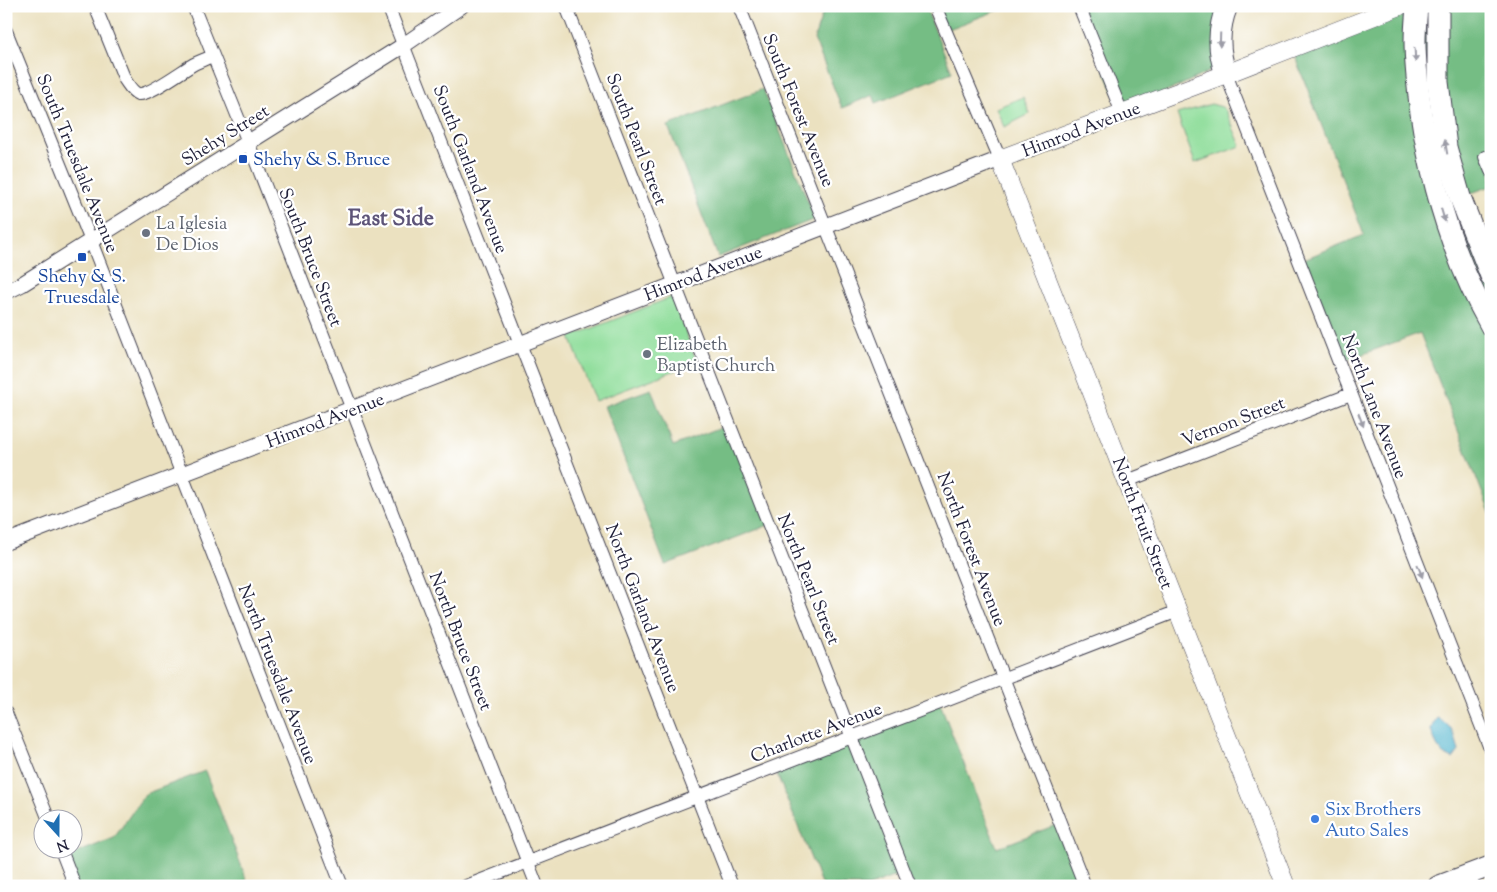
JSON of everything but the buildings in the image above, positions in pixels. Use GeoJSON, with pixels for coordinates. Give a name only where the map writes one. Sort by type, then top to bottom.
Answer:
{"type":"FeatureCollection","features":[{"type":"Feature","properties":{"kind":"highway"},"geometry":{"type":"LineString","coordinates":[[1226,74],[1222,65],[1220,45],[1221,24],[1227,6]]}},
{"type":"Feature","properties":{"kind":"highway"},"geometry":{"type":"LineString","coordinates":[[1418,6],[1415,39],[1417,77],[1431,169],[1442,213],[1457,255],[1491,326]]}},
{"type":"Feature","properties":{"kind":"highway"},"geometry":{"type":"LineString","coordinates":[[1438,6],[1438,82],[1446,147],[1460,197],[1491,276]]}},
{"type":"Feature","properties":{"kind":"highway"},"geometry":{"type":"LineString","coordinates":[[1438,886],[1491,866]]}},
{"type":"Feature","properties":{"kind":"main road","name":"Himrod Avenue"},"geometry":{"type":"LineString","coordinates":[[1000,159],[1400,6]]}},
{"type":"Feature","properties":{"kind":"main road","name":"North Fruit Street"},"geometry":{"type":"LineString","coordinates":[[1000,159],[1286,886]]}},
{"type":"Feature","properties":{"kind":"street"},"geometry":{"type":"LineString","coordinates":[[95,6],[124,80],[137,94],[143,94],[152,90],[212,56]]}},
{"type":"Feature","properties":{"kind":"street","name":"South Bruce Street"},"geometry":{"type":"LineString","coordinates":[[193,6],[352,409]]}},
{"type":"Feature","properties":{"kind":"street","name":"South Garland Avenue"},"geometry":{"type":"LineString","coordinates":[[388,6],[520,344]]}},
{"type":"Feature","properties":{"kind":"street","name":"Shehy Street"},"geometry":{"type":"LineString","coordinates":[[6,292],[22,284],[404,46],[461,6]]}},
{"type":"Feature","properties":{"kind":"street","name":"South Pearl Street"},"geometry":{"type":"LineString","coordinates":[[566,6],[675,284]]}},
{"type":"Feature","properties":{"kind":"street","name":"South Forest Avenue"},"geometry":{"type":"LineString","coordinates":[[739,6],[826,226]]}},
{"type":"Feature","properties":{"kind":"street"},"geometry":{"type":"LineString","coordinates":[[935,6],[1000,159]]}},
{"type":"Feature","properties":{"kind":"street"},"geometry":{"type":"LineString","coordinates":[[1080,6],[1122,113]]}},
{"type":"Feature","properties":{"kind":"street","name":"South Truesdale Avenue"},"geometry":{"type":"LineString","coordinates":[[6,31],[91,241],[182,475]]}},
{"type":"Feature","properties":{"kind":"street","name":"North Lane Avenue"},"geometry":{"type":"LineString","coordinates":[[1226,74],[1491,750]]}},
{"type":"Feature","properties":{"kind":"street"},"geometry":{"type":"LineString","coordinates":[[1486,157],[1491,171]]}},
{"type":"Feature","properties":{"kind":"street","name":"Himrod Avenue"},"geometry":{"type":"LineString","coordinates":[[6,542],[1000,159]]}},
{"type":"Feature","properties":{"kind":"street","name":"North Forest Avenue"},"geometry":{"type":"LineString","coordinates":[[826,226],[1086,886]]}},
{"type":"Feature","properties":{"kind":"street","name":"North Pearl Street"},"geometry":{"type":"LineString","coordinates":[[675,284],[910,886]]}},
{"type":"Feature","properties":{"kind":"street","name":"North Garland Avenue"},"geometry":{"type":"LineString","coordinates":[[520,344],[732,886]]}},
{"type":"Feature","properties":{"kind":"street","name":"Vernon Street"},"geometry":{"type":"LineString","coordinates":[[1127,481],[1351,394]]}},
{"type":"Feature","properties":{"kind":"street","name":"North Bruce Street"},"geometry":{"type":"LineString","coordinates":[[352,409],[537,886]]}},
{"type":"Feature","properties":{"kind":"street","name":"North Truesdale Avenue"},"geometry":{"type":"LineString","coordinates":[[182,475],[342,886]]}},
{"type":"Feature","properties":{"kind":"street","name":"Charlotte Avenue"},"geometry":{"type":"LineString","coordinates":[[466,886],[1178,612]]}},
{"type":"Feature","properties":{"kind":"street"},"geometry":{"type":"LineString","coordinates":[[6,713],[45,810]]}},
{"type":"Feature","properties":{"kind":"street"},"geometry":{"type":"LineString","coordinates":[[65,860],[75,886]]}},
{"type":"Feature","properties":{"kind":"green space"},"geometry":{"type":"Polygon","coordinates":[[[825,6],[925,6],[952,72],[876,103],[873,95],[842,108],[814,39],[825,6]]]}},
{"type":"Feature","properties":{"kind":"green space"},"geometry":{"type":"Polygon","coordinates":[[[935,6],[1009,6],[946,30],[935,6]]]}},
{"type":"Feature","properties":{"kind":"green space"},"geometry":{"type":"Polygon","coordinates":[[[1079,6],[1227,6],[1223,65],[1122,113],[1079,6]]]}},
{"type":"Feature","properties":{"kind":"green space"},"geometry":{"type":"Polygon","coordinates":[[[1400,6],[1491,6],[1491,186],[1460,197],[1491,276],[1491,515],[1420,333],[1339,363],[1299,261],[1364,235],[1292,49],[1400,6]]]}},
{"type":"Feature","properties":{"kind":"green space"},"geometry":{"type":"Polygon","coordinates":[[[763,89],[815,219],[718,257],[668,126],[763,89]]]}},
{"type":"Feature","properties":{"kind":"green space"},"geometry":{"type":"Polygon","coordinates":[[[1023,97],[1030,114],[1004,127],[996,108],[1023,97]]]}},
{"type":"Feature","properties":{"kind":"green space"},"geometry":{"type":"Polygon","coordinates":[[[1211,104],[1222,107],[1226,111],[1241,146],[1195,163],[1177,114],[1211,104]]]}},
{"type":"Feature","properties":{"kind":"green space"},"geometry":{"type":"Polygon","coordinates":[[[672,297],[697,362],[595,401],[570,337],[672,297]]]}},
{"type":"Feature","properties":{"kind":"green space"},"geometry":{"type":"Polygon","coordinates":[[[651,389],[673,446],[729,424],[769,525],[665,565],[604,406],[651,389]]]}},
{"type":"Feature","properties":{"kind":"green space"},"geometry":{"type":"Polygon","coordinates":[[[940,703],[997,848],[1061,823],[1085,886],[910,886],[905,872],[870,886],[822,886],[774,767],[940,703]]]}},
{"type":"Feature","properties":{"kind":"green space"},"geometry":{"type":"Polygon","coordinates":[[[205,771],[249,886],[75,886],[65,860],[82,860],[82,851],[114,838],[145,794],[205,771]]]}},
{"type":"Feature","properties":{"kind":"water"},"geometry":{"type":"Polygon","coordinates":[[[1437,718],[1446,723],[1454,736],[1459,751],[1453,759],[1443,754],[1437,746],[1431,730],[1437,718]]]}},
{"type":"Feature","properties":{"kind":"place","name":"Shehy & S. Bruce"},"geometry":{"type":"Point","coordinates":[243,159]}},
{"type":"Feature","properties":{"kind":"place","name":"La Iglesia De Dios"},"geometry":{"type":"Point","coordinates":[146,233]}},
{"type":"Feature","properties":{"kind":"place","name":"Shehy & S. Truesdale"},"geometry":{"type":"Point","coordinates":[82,257]}},
{"type":"Feature","properties":{"kind":"place","name":"Elizabeth Baptist Church"},"geometry":{"type":"Point","coordinates":[647,354]}},
{"type":"Feature","properties":{"kind":"place","name":"Six Brothers Auto Sales"},"geometry":{"type":"Point","coordinates":[1315,819]}},
{"type":"Feature","properties":{"kind":"district","name":"East Side"},"geometry":{"type":"Point","coordinates":[391,217]}}]}
